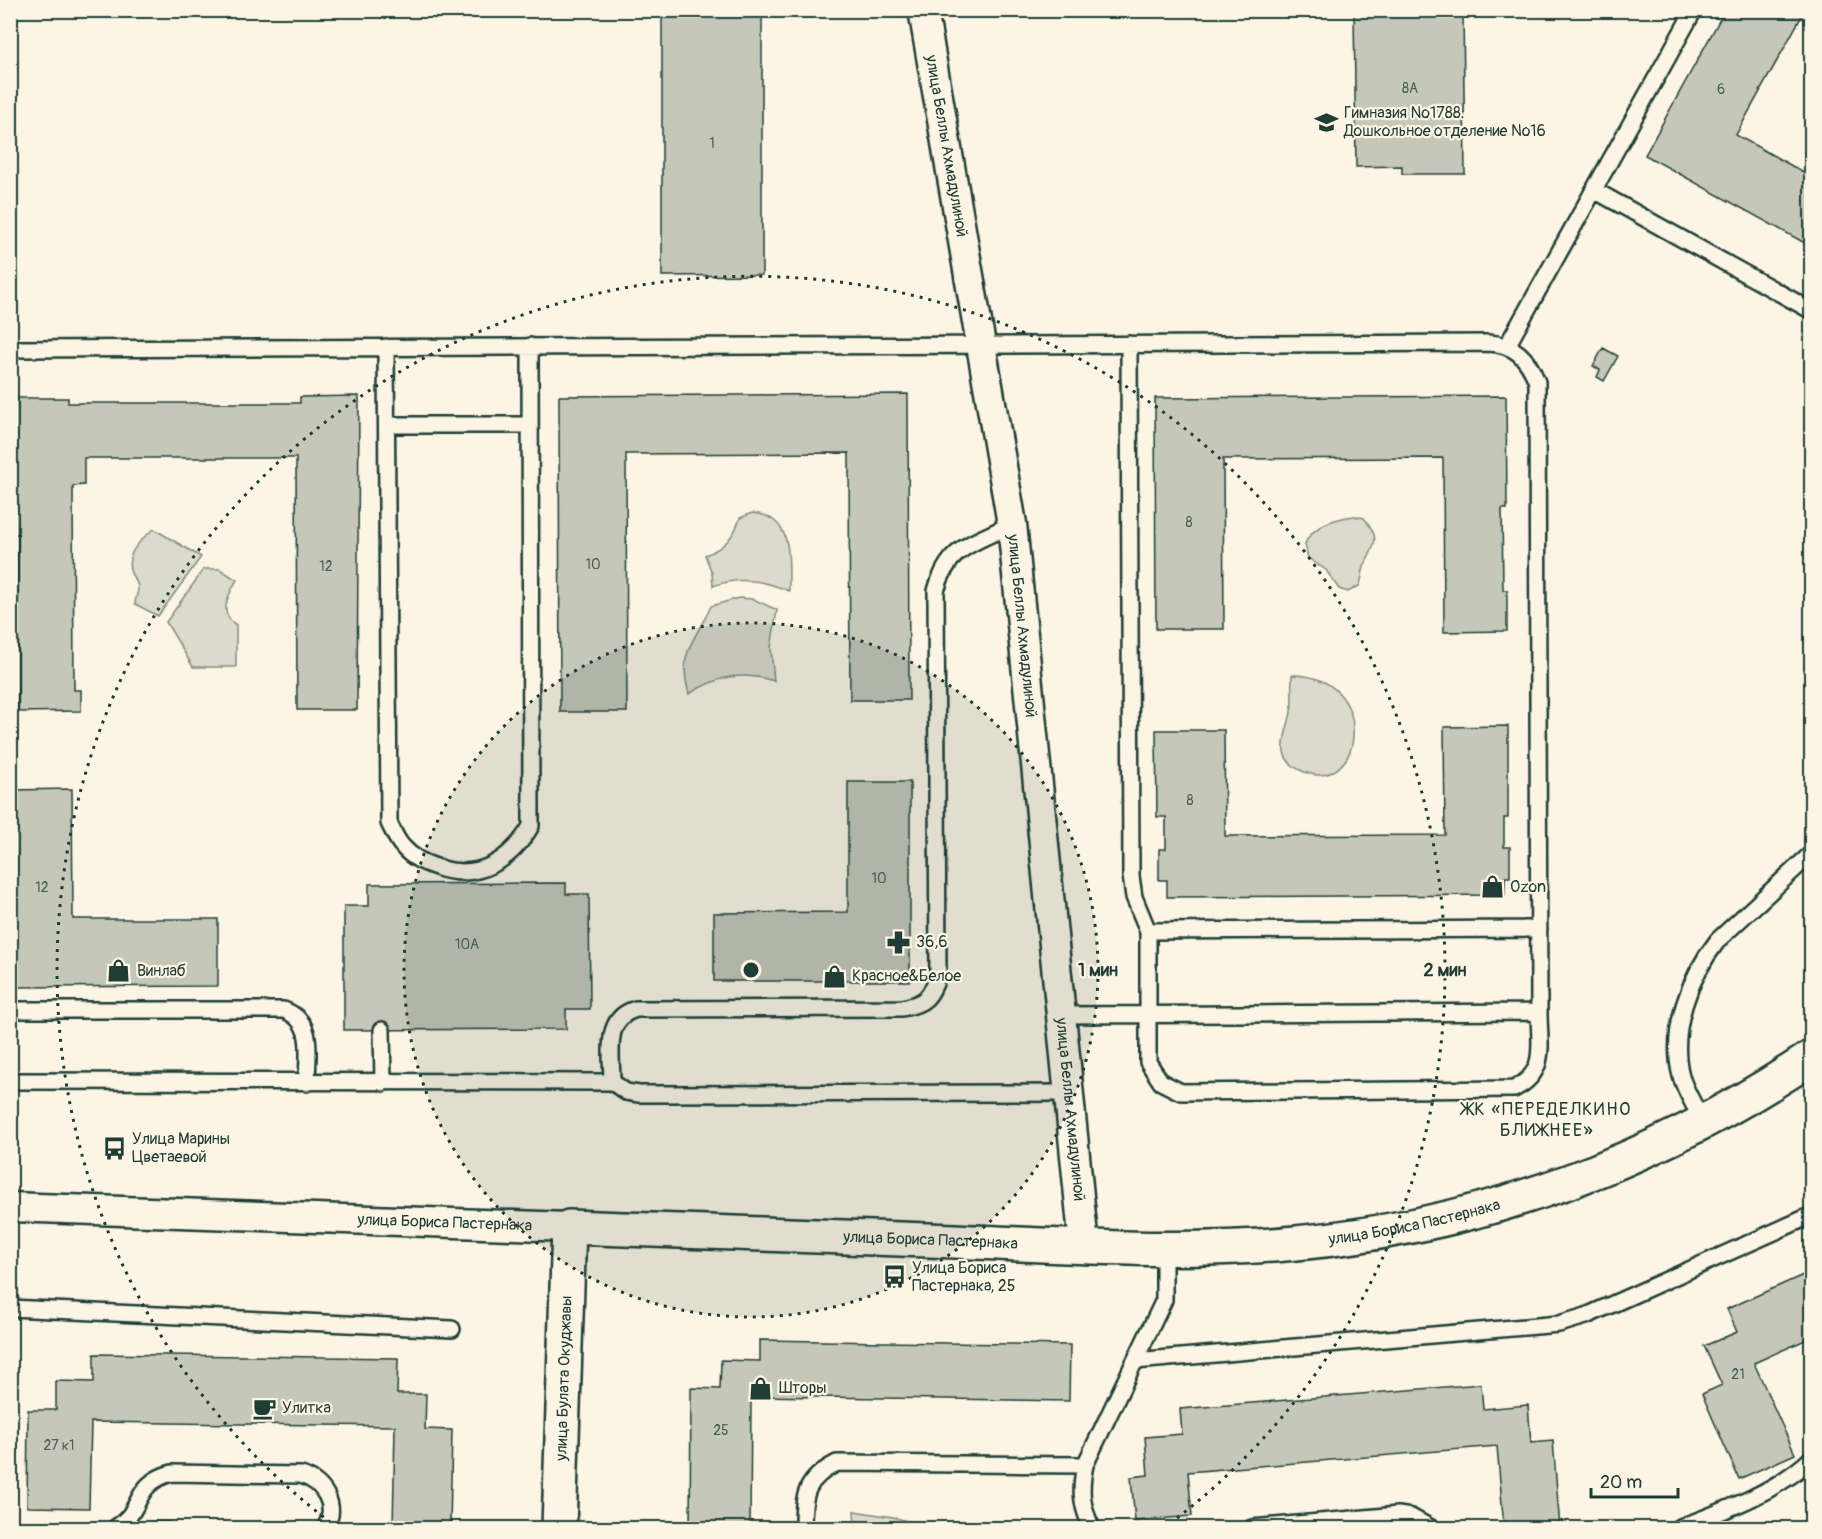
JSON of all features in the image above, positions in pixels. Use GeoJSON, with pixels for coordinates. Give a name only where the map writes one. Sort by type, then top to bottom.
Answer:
{"type":"FeatureCollection","features":[{"type":"Feature","properties":{"kind":"street","name":"улица Беллы Ахмадулиной"},"geometry":{"type":"LineString","coordinates":[[923,10],[1012,524],[1084,1246]]}},
{"type":"Feature","properties":{"kind":"street","name":"улица Бориса Пастернака"},"geometry":{"type":"LineString","coordinates":[[10,1207],[1084,1246],[1241,1247],[1316,1241],[1401,1229],[1454,1217],[1546,1190],[1606,1168],[1703,1122],[1812,1057]]}},
{"type":"Feature","properties":{"kind":"street","name":"улица Булата Окуджавы"},"geometry":{"type":"LineString","coordinates":[[559,1528],[569,1227]]}},
{"type":"Feature","properties":{"kind":"lane"},"geometry":{"type":"LineString","coordinates":[[1507,346],[1694,10]]}},
{"type":"Feature","properties":{"kind":"lane"},"geometry":{"type":"LineString","coordinates":[[1594,190],[1812,311]]}},
{"type":"Feature","properties":{"kind":"lane"},"geometry":{"type":"LineString","coordinates":[[10,349],[981,344],[1488,343],[1507,346],[1520,353],[1530,365],[1536,382],[1539,1064],[1526,1083],[1514,1089],[1182,1092],[1161,1082],[1148,1062],[1148,931],[1136,904],[1131,876],[1129,344]]}},
{"type":"Feature","properties":{"kind":"lane"},"geometry":{"type":"LineString","coordinates":[[386,347],[389,823],[402,846],[418,861],[455,873],[479,871],[505,860],[520,845],[531,826],[530,346]]}},
{"type":"Feature","properties":{"kind":"lane"},"geometry":{"type":"LineString","coordinates":[[387,425],[530,424]]}},
{"type":"Feature","properties":{"kind":"lane"},"geometry":{"type":"LineString","coordinates":[[612,1082],[612,1032],[615,1022],[625,1012],[636,1009],[902,1008],[920,1005],[932,996],[938,975],[936,591],[942,569],[953,554],[1012,524]]}},
{"type":"Feature","properties":{"kind":"lane"},"geometry":{"type":"LineString","coordinates":[[1703,1122],[1681,1077],[1677,1048],[1683,1011],[1696,976],[1718,940],[1812,853]]}},
{"type":"Feature","properties":{"kind":"lane"},"geometry":{"type":"LineString","coordinates":[[1148,931],[1539,929]]}},
{"type":"Feature","properties":{"kind":"lane"},"geometry":{"type":"LineString","coordinates":[[10,1010],[284,1010],[295,1014],[303,1022],[307,1038],[307,1083]]}},
{"type":"Feature","properties":{"kind":"lane"},"geometry":{"type":"LineString","coordinates":[[1062,1015],[1539,1012]]}},
{"type":"Feature","properties":{"kind":"lane"},"geometry":{"type":"LineString","coordinates":[[382,1030],[383,1083]]}},
{"type":"Feature","properties":{"kind":"lane"},"geometry":{"type":"LineString","coordinates":[[10,1081],[612,1082],[626,1092],[639,1094],[1070,1093]]}},
{"type":"Feature","properties":{"kind":"lane"},"geometry":{"type":"LineString","coordinates":[[1135,1361],[1559,1324],[1587,1316],[1812,1215]]}},
{"type":"Feature","properties":{"kind":"lane"},"geometry":{"type":"LineString","coordinates":[[1092,1528],[1084,1513],[1080,1488],[1084,1464],[1164,1300],[1164,1248]]}},
{"type":"Feature","properties":{"kind":"lane"},"geometry":{"type":"LineString","coordinates":[[10,1308],[452,1329]]}},
{"type":"Feature","properties":{"kind":"lane"},"geometry":{"type":"LineString","coordinates":[[1678,1528],[1719,1513],[1770,1487],[1812,1458]]}},
{"type":"Feature","properties":{"kind":"lane"},"geometry":{"type":"LineString","coordinates":[[803,1528],[803,1501],[807,1489],[824,1470],[837,1463],[1084,1464]]}},
{"type":"Feature","properties":{"kind":"lane"},"geometry":{"type":"LineString","coordinates":[[115,1528],[129,1518],[148,1483],[157,1477],[172,1473],[301,1475],[312,1479],[325,1490],[329,1498],[329,1522],[325,1528]]}},
{"type":"Feature","properties":{"kind":"lane"},"geometry":{"type":"LineString","coordinates":[[1252,1528],[1398,1515],[1411,1517],[1431,1528]]}},
{"type":"Feature","properties":{"kind":"shaded area"},"geometry":{"type":"Polygon","coordinates":[[[752,513],[766,516],[776,522],[782,531],[788,553],[789,591],[770,584],[742,580],[713,586],[712,573],[705,555],[723,545],[735,531],[740,518],[752,513]]]}},
{"type":"Feature","properties":{"kind":"shaded area"},"geometry":{"type":"Polygon","coordinates":[[[1354,516],[1364,518],[1375,538],[1359,586],[1348,592],[1339,589],[1326,570],[1308,558],[1305,544],[1313,532],[1325,524],[1354,516]]]}},
{"type":"Feature","properties":{"kind":"shaded area"},"geometry":{"type":"Polygon","coordinates":[[[154,529],[201,557],[158,616],[135,604],[138,586],[129,566],[135,548],[154,529]]]}},
{"type":"Feature","properties":{"kind":"shaded area"},"geometry":{"type":"Polygon","coordinates":[[[204,569],[220,569],[237,580],[226,603],[227,615],[236,625],[236,667],[193,667],[166,622],[204,569]]]}},
{"type":"Feature","properties":{"kind":"shaded area"},"geometry":{"type":"Polygon","coordinates":[[[739,598],[753,599],[777,610],[771,648],[774,681],[751,676],[730,677],[710,683],[689,694],[685,667],[686,657],[694,638],[711,606],[739,598]]]}},
{"type":"Feature","properties":{"kind":"shaded area"},"geometry":{"type":"Polygon","coordinates":[[[1292,675],[1320,680],[1339,694],[1350,712],[1353,733],[1349,752],[1339,767],[1323,775],[1302,771],[1290,764],[1285,756],[1284,742],[1292,707],[1292,675]]]}},
{"type":"Feature","properties":{"kind":"shaded area"},"geometry":{"type":"Polygon","coordinates":[[[854,1511],[893,1517],[930,1528],[855,1528],[854,1511]]]}},
{"type":"Feature","properties":{"kind":"building"},"geometry":{"type":"Polygon","coordinates":[[[662,10],[762,10],[762,275],[662,276],[662,10]]]}},
{"type":"Feature","properties":{"kind":"building"},"geometry":{"type":"Polygon","coordinates":[[[1354,10],[1463,10],[1465,174],[1402,174],[1402,166],[1356,167],[1354,10]]]}},
{"type":"Feature","properties":{"kind":"building"},"geometry":{"type":"Polygon","coordinates":[[[1725,10],[1805,10],[1736,135],[1812,177],[1812,247],[1645,155],[1725,10]]]}},
{"type":"Feature","properties":{"kind":"building"},"geometry":{"type":"Polygon","coordinates":[[[1603,348],[1618,356],[1604,381],[1597,377],[1600,370],[1593,366],[1603,348]]]}},
{"type":"Feature","properties":{"kind":"building"},"geometry":{"type":"Polygon","coordinates":[[[908,394],[909,700],[850,700],[849,453],[626,454],[627,712],[560,712],[559,396],[908,394]]]}},
{"type":"Feature","properties":{"kind":"building"},"geometry":{"type":"Polygon","coordinates":[[[359,396],[357,710],[297,710],[296,458],[84,458],[84,485],[73,486],[74,690],[81,690],[81,711],[18,712],[18,534],[10,534],[10,398],[68,398],[68,403],[300,403],[300,397],[359,396]]]}},
{"type":"Feature","properties":{"kind":"building"},"geometry":{"type":"Polygon","coordinates":[[[1506,396],[1507,509],[1502,509],[1503,590],[1507,590],[1507,631],[1444,632],[1443,458],[1223,459],[1224,629],[1156,629],[1155,398],[1506,396]]]}},
{"type":"Feature","properties":{"kind":"building"},"geometry":{"type":"Polygon","coordinates":[[[1508,726],[1508,818],[1504,818],[1504,847],[1510,847],[1510,877],[1505,877],[1505,895],[1167,897],[1167,880],[1159,880],[1159,849],[1166,849],[1166,817],[1157,817],[1156,730],[1224,730],[1225,836],[1445,835],[1444,727],[1508,726]]]}},
{"type":"Feature","properties":{"kind":"building"},"geometry":{"type":"Polygon","coordinates":[[[848,782],[910,782],[910,981],[714,981],[714,913],[848,912],[848,782]]]}},
{"type":"Feature","properties":{"kind":"building"},"geometry":{"type":"Polygon","coordinates":[[[72,789],[73,919],[218,919],[218,986],[10,987],[10,790],[72,789]]]}},
{"type":"Feature","properties":{"kind":"building"},"geometry":{"type":"Polygon","coordinates":[[[566,883],[566,894],[589,894],[590,1009],[566,1009],[566,1029],[344,1030],[344,906],[369,906],[369,884],[566,883]]]}},
{"type":"Feature","properties":{"kind":"building"},"geometry":{"type":"Polygon","coordinates":[[[1812,1271],[1812,1337],[1754,1363],[1795,1454],[1739,1479],[1702,1394],[1722,1385],[1704,1346],[1737,1332],[1727,1309],[1812,1271]]]}},
{"type":"Feature","properties":{"kind":"building"},"geometry":{"type":"Polygon","coordinates":[[[760,1340],[1070,1345],[1069,1401],[751,1396],[750,1528],[690,1528],[691,1388],[720,1389],[721,1360],[760,1361],[760,1340]]]}},
{"type":"Feature","properties":{"kind":"building"},"geometry":{"type":"Polygon","coordinates":[[[94,1354],[398,1358],[397,1394],[426,1394],[425,1429],[452,1430],[450,1528],[393,1528],[395,1426],[91,1422],[89,1508],[27,1507],[28,1410],[56,1410],[56,1381],[94,1382],[94,1354]]]}},
{"type":"Feature","properties":{"kind":"building"},"geometry":{"type":"Polygon","coordinates":[[[1481,1384],[1483,1409],[1528,1405],[1531,1443],[1553,1441],[1560,1528],[1504,1528],[1497,1446],[1188,1472],[1192,1516],[1135,1521],[1131,1477],[1148,1475],[1145,1437],[1182,1434],[1180,1409],[1481,1384]]]}},
{"type":"Feature","properties":{"kind":"building"},"geometry":{"type":"Polygon","coordinates":[[[151,1522],[169,1522],[169,1528],[151,1528],[151,1522]]]}},
{"type":"Feature","properties":{"kind":"place","name":"Гимназия №1788. Дошкольное отделение №16"},"geometry":{"type":"Point","coordinates":[1326,122]}},
{"type":"Feature","properties":{"kind":"place","name":"Ozon"},"geometry":{"type":"Point","coordinates":[1492,887]}},
{"type":"Feature","properties":{"kind":"place","name":"36,6"},"geometry":{"type":"Point","coordinates":[898,942]}},
{"type":"Feature","properties":{"kind":"place","name":"Винлаб"},"geometry":{"type":"Point","coordinates":[119,971]}},
{"type":"Feature","properties":{"kind":"place","name":"Красное&Белое"},"geometry":{"type":"Point","coordinates":[834,976]}},
{"type":"Feature","properties":{"kind":"place","name":"Улица Марины Цветаевой"},"geometry":{"type":"Point","coordinates":[114,1148]}},
{"type":"Feature","properties":{"kind":"place","name":"Улица Бориса Пастернака, 25"},"geometry":{"type":"Point","coordinates":[894,1277]}},
{"type":"Feature","properties":{"kind":"place","name":"Шторы"},"geometry":{"type":"Point","coordinates":[761,1388]}},
{"type":"Feature","properties":{"kind":"place","name":"Улитка"},"geometry":{"type":"Point","coordinates":[264,1408]}},
{"type":"Feature","properties":{"kind":"district","name":"ЖК «ПЕРЕДЕЛКИНО БЛИЖНЕЕ»"},"geometry":{"type":"Point","coordinates":[1547,1119]}}]}
